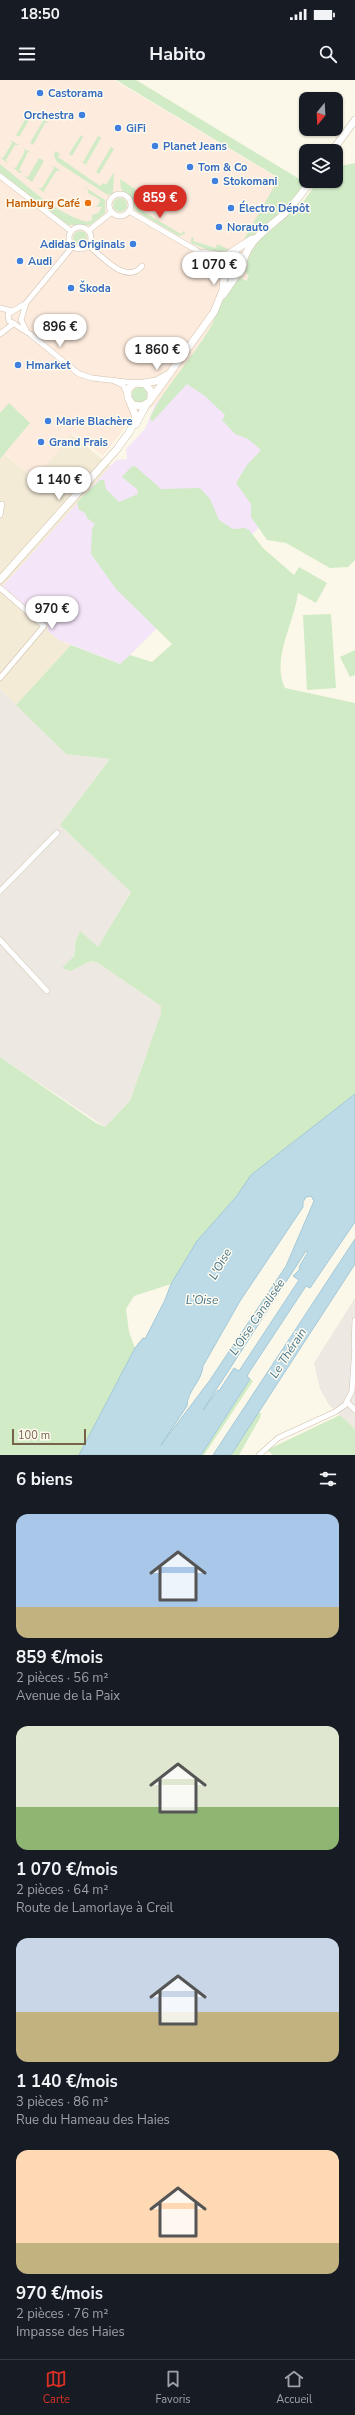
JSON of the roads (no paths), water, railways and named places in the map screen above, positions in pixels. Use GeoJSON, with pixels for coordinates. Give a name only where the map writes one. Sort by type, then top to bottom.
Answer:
{"type":"FeatureCollection","features":[{"type":"Feature","properties":{"kind":"street"},"geometry":{"type":"LineString","coordinates":[[337,144],[355,120]]}},
{"type":"Feature","properties":{"kind":"street"},"geometry":{"type":"LineString","coordinates":[[0,176],[71,231]]}},
{"type":"Feature","properties":{"kind":"street"},"geometry":{"type":"LineString","coordinates":[[220,267],[221,259],[258,236],[291,207],[306,188]]}},
{"type":"Feature","properties":{"kind":"street"},"geometry":{"type":"LineString","coordinates":[[112,212],[110,201],[119,194],[129,200],[129,211]]}},
{"type":"Feature","properties":{"kind":"street"},"geometry":{"type":"LineString","coordinates":[[112,212],[120,216],[129,211]]}},
{"type":"Feature","properties":{"kind":"street"},"geometry":{"type":"LineString","coordinates":[[129,211],[196,250],[220,267],[224,274],[220,300]]}},
{"type":"Feature","properties":{"kind":"street"},"geometry":{"type":"LineString","coordinates":[[88,231],[112,212]]}},
{"type":"Feature","properties":{"kind":"street"},"geometry":{"type":"LineString","coordinates":[[71,231],[79,227],[88,231]]}},
{"type":"Feature","properties":{"kind":"street"},"geometry":{"type":"LineString","coordinates":[[71,231],[69,240],[73,246],[81,249],[88,245],[90,238],[88,231]]}},
{"type":"Feature","properties":{"kind":"street"},"geometry":{"type":"LineString","coordinates":[[0,580],[109,458],[138,422],[148,402],[207,324],[220,300],[236,276],[242,270],[243,262],[249,248],[258,236]]}},
{"type":"Feature","properties":{"kind":"street"},"geometry":{"type":"LineString","coordinates":[[88,245],[122,272],[134,272],[142,266]]}},
{"type":"Feature","properties":{"kind":"street"},"geometry":{"type":"LineString","coordinates":[[1,333],[13,310],[26,302],[73,246]]}},
{"type":"Feature","properties":{"kind":"street"},"geometry":{"type":"LineString","coordinates":[[196,250],[211,254],[240,256],[243,262]]}},
{"type":"Feature","properties":{"kind":"street"},"geometry":{"type":"LineString","coordinates":[[224,274],[236,276]]}},
{"type":"Feature","properties":{"kind":"street"},"geometry":{"type":"LineString","coordinates":[[1,333],[21,317],[26,302]]}},
{"type":"Feature","properties":{"kind":"street"},"geometry":{"type":"LineString","coordinates":[[0,309],[7,319],[13,324],[30,334],[79,374],[90,378],[144,383],[161,379],[175,368]]}},
{"type":"Feature","properties":{"kind":"street"},"geometry":{"type":"LineString","coordinates":[[0,309],[13,310],[21,317],[30,334]]}},
{"type":"Feature","properties":{"kind":"street"},"geometry":{"type":"LineString","coordinates":[[106,379],[121,384],[127,394],[136,417],[130,431]]}},
{"type":"Feature","properties":{"kind":"street"},"geometry":{"type":"LineString","coordinates":[[127,394],[130,387],[135,383]]}},
{"type":"Feature","properties":{"kind":"street"},"geometry":{"type":"LineString","coordinates":[[144,383],[151,390],[148,402]]}},
{"type":"Feature","properties":{"kind":"street"},"geometry":{"type":"LineString","coordinates":[[130,402],[137,407],[148,402]]}},
{"type":"Feature","properties":{"kind":"street"},"geometry":{"type":"LineString","coordinates":[[0,515],[2,504]]}},
{"type":"Feature","properties":{"kind":"street"},"geometry":{"type":"LineString","coordinates":[[0,588],[44,626],[0,678]]}},
{"type":"Feature","properties":{"kind":"street"},"geometry":{"type":"LineString","coordinates":[[0,891],[57,833]]}},
{"type":"Feature","properties":{"kind":"street"},"geometry":{"type":"LineString","coordinates":[[0,940],[46,991]]}},
{"type":"Feature","properties":{"kind":"street"},"geometry":{"type":"LineString","coordinates":[[259,1455],[278,1438],[338,1410],[347,1402],[354,1390],[355,1320]]}},
{"type":"Feature","properties":{"kind":"street"},"geometry":{"type":"LineString","coordinates":[[347,1402],[355,1410]]}},
{"type":"Feature","properties":{"kind":"water"},"geometry":{"type":"Polygon","coordinates":[[[355,1094],[355,1222],[310,1288],[306,1286],[250,1371],[247,1376],[250,1379],[201,1455],[79,1455],[135,1348],[143,1338],[145,1339],[165,1300],[171,1284],[197,1241],[236,1197],[251,1175],[355,1094]],[[311,1196],[306,1197],[303,1202],[303,1207],[240,1301],[203,1366],[200,1376],[189,1396],[187,1406],[161,1445],[210,1380],[286,1266],[314,1201],[311,1196]],[[306,1251],[203,1410],[218,1390],[219,1391],[234,1368],[239,1371],[299,1280],[293,1276],[300,1269],[299,1267],[308,1252],[306,1251]]]}},
{"type":"Feature","properties":{"kind":"water","name":"Le Thérain"},"geometry":{"type":"Polygon","coordinates":[[[355,1239],[355,1264],[231,1455],[213,1455],[355,1239]]]}},
{"type":"Feature","properties":{"kind":"place","name":"Castorama"},"geometry":{"type":"Point","coordinates":[40,93]}},
{"type":"Feature","properties":{"kind":"place","name":"Orchestra"},"geometry":{"type":"Point","coordinates":[82,115]}},
{"type":"Feature","properties":{"kind":"place","name":"GiFi"},"geometry":{"type":"Point","coordinates":[118,128]}},
{"type":"Feature","properties":{"kind":"place","name":"Planet Jeans"},"geometry":{"type":"Point","coordinates":[155,146]}},
{"type":"Feature","properties":{"kind":"place","name":"Tom & Co"},"geometry":{"type":"Point","coordinates":[190,167]}},
{"type":"Feature","properties":{"kind":"place","name":"Stokomani"},"geometry":{"type":"Point","coordinates":[215,181]}},
{"type":"Feature","properties":{"kind":"place","name":"Hamburg Café"},"geometry":{"type":"Point","coordinates":[88,203]}},
{"type":"Feature","properties":{"kind":"place","name":"Électro Dépôt"},"geometry":{"type":"Point","coordinates":[231,208]}},
{"type":"Feature","properties":{"kind":"place","name":"Norauto"},"geometry":{"type":"Point","coordinates":[219,227]}},
{"type":"Feature","properties":{"kind":"place","name":"Adidas Originals"},"geometry":{"type":"Point","coordinates":[133,244]}},
{"type":"Feature","properties":{"kind":"place","name":"Audi"},"geometry":{"type":"Point","coordinates":[20,261]}},
{"type":"Feature","properties":{"kind":"place","name":"Škoda"},"geometry":{"type":"Point","coordinates":[71,288]}},
{"type":"Feature","properties":{"kind":"place","name":"Hmarket"},"geometry":{"type":"Point","coordinates":[18,365]}},
{"type":"Feature","properties":{"kind":"place","name":"Marie Blachère"},"geometry":{"type":"Point","coordinates":[48,421]}},
{"type":"Feature","properties":{"kind":"place","name":"Grand Frais"},"geometry":{"type":"Point","coordinates":[41,442]}},
{"type":"Feature","properties":{"kind":"water label","name":"L'Oise"},"geometry":{"type":"Point","coordinates":[220,1264]}},
{"type":"Feature","properties":{"kind":"water label","name":"L’Oise"},"geometry":{"type":"Point","coordinates":[202,1300]}},
{"type":"Feature","properties":{"kind":"water label","name":"L'Oise Canalisée"},"geometry":{"type":"Point","coordinates":[257,1317]}}]}
